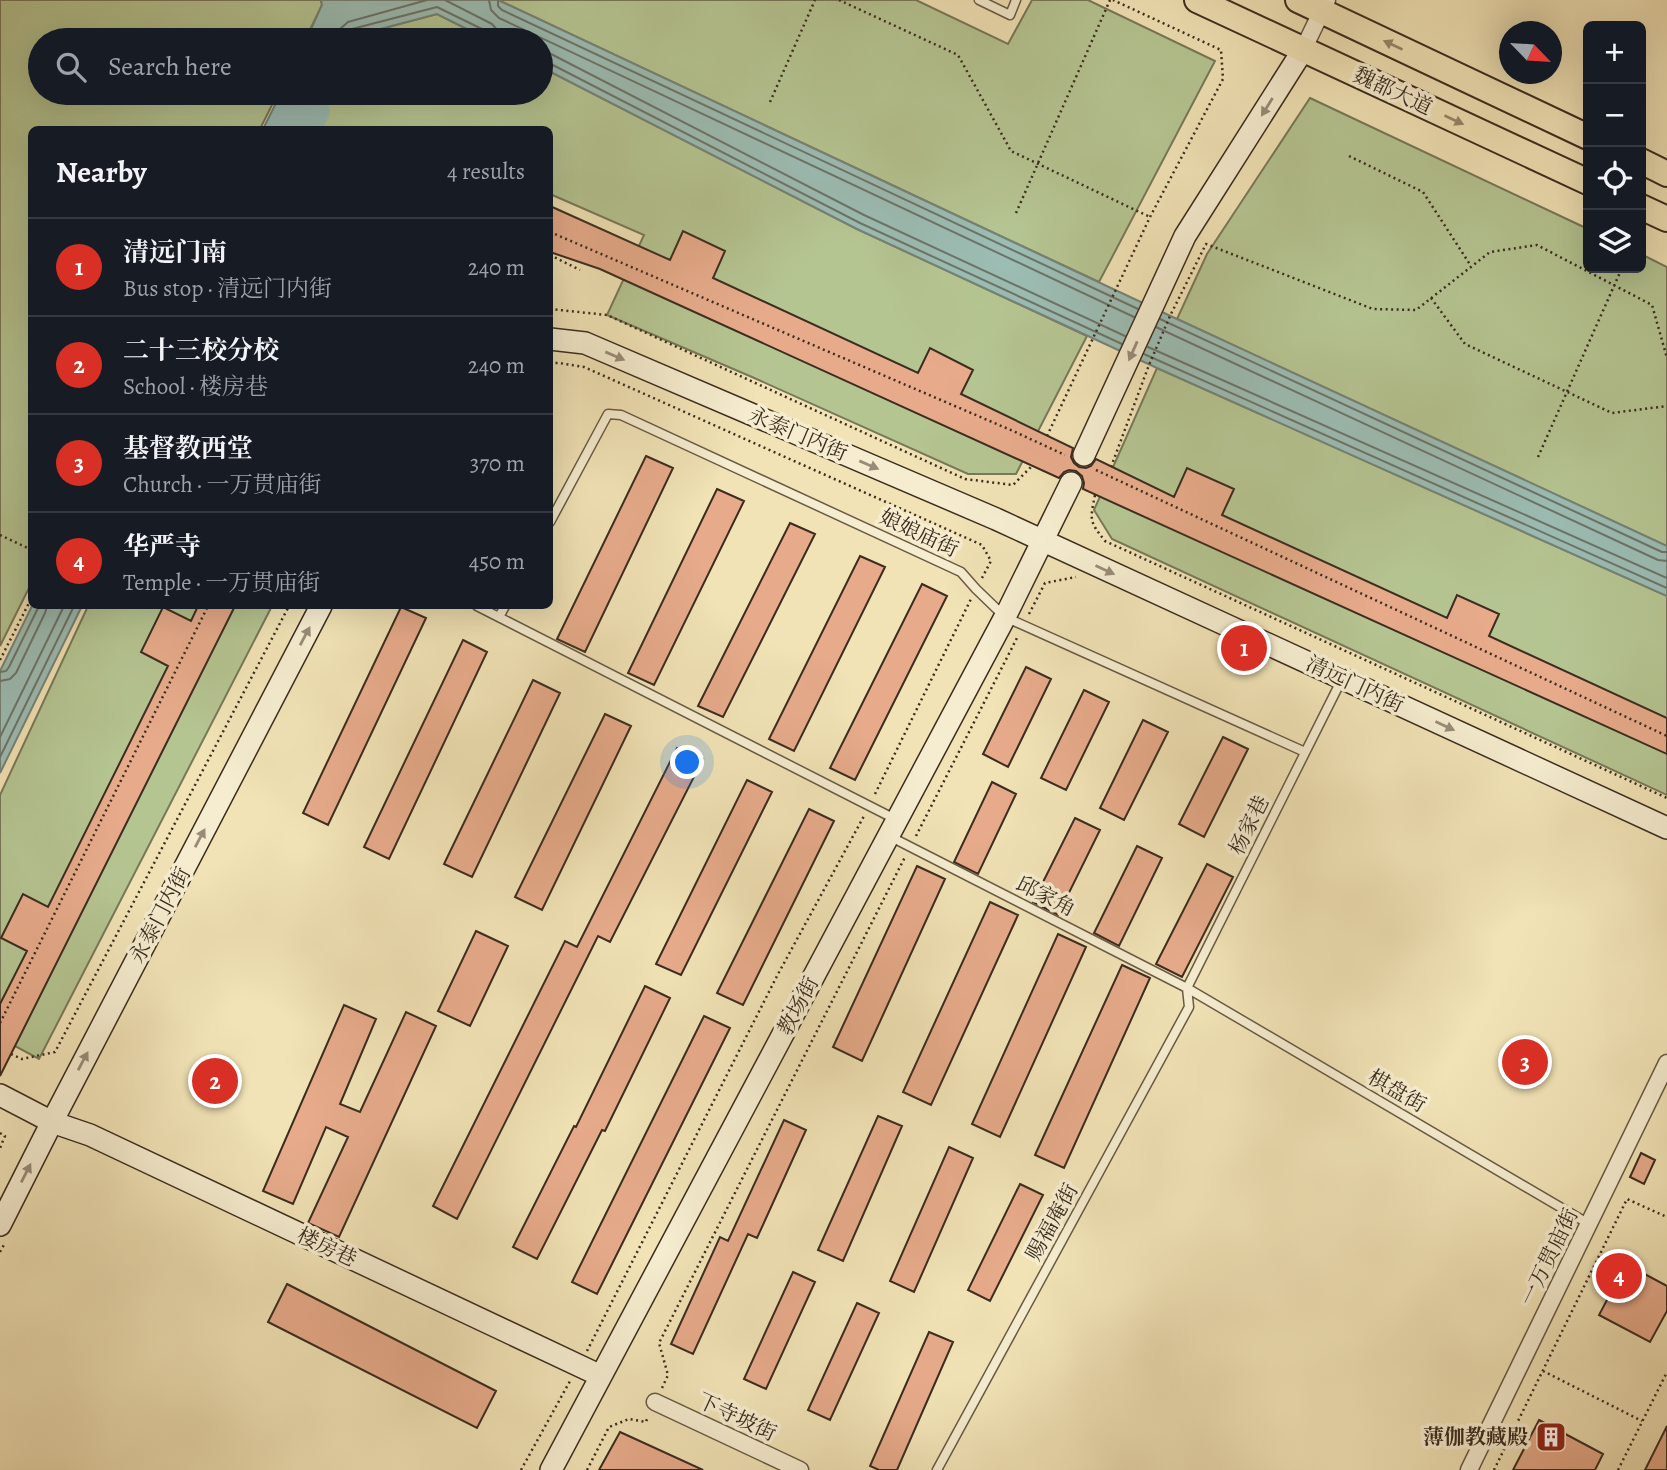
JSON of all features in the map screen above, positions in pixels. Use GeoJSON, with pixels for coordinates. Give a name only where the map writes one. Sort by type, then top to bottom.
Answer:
{"type":"FeatureCollection","features":[{"type":"Feature","properties":{"kind":"main road","name":"魏都大道"},"geometry":{"type":"LineString","coordinates":[[1197,0],[1583,180]]}},
{"type":"Feature","properties":{"kind":"main road","name":"魏都大道"},"geometry":{"type":"LineString","coordinates":[[1298,0],[1324,6],[1583,135]]}},
{"type":"Feature","properties":{"kind":"main road"},"geometry":{"type":"LineString","coordinates":[[1083,460],[1185,236],[1303,50]]}},
{"type":"Feature","properties":{"kind":"main road"},"geometry":{"type":"LineString","coordinates":[[1646,164],[1667,174]]}},
{"type":"Feature","properties":{"kind":"main road"},"geometry":{"type":"LineString","coordinates":[[1646,209],[1667,219]]}},
{"type":"Feature","properties":{"kind":"main road","name":"永泰门内街"},"geometry":{"type":"LineString","coordinates":[[553,339],[585,343],[1042,541]]}},
{"type":"Feature","properties":{"kind":"main road","name":"教场街"},"geometry":{"type":"LineString","coordinates":[[551,1470],[893,828],[1015,621],[1042,541],[1071,483]]}},
{"type":"Feature","properties":{"kind":"main road","name":"清远门内街"},"geometry":{"type":"LineString","coordinates":[[1042,541],[1667,828]]}},
{"type":"Feature","properties":{"kind":"main road","name":"永泰门内街"},"geometry":{"type":"LineString","coordinates":[[0,1225],[319,609]]}},
{"type":"Feature","properties":{"kind":"main road","name":"楼房巷"},"geometry":{"type":"LineString","coordinates":[[0,1095],[52,1122],[90,1135],[601,1376]]}},
{"type":"Feature","properties":{"kind":"street"},"geometry":{"type":"LineString","coordinates":[[1303,50],[1324,6]]}},
{"type":"Feature","properties":{"kind":"street","name":"一万贯庙街"},"geometry":{"type":"LineString","coordinates":[[1469,1470],[1667,1063]]}},
{"type":"Feature","properties":{"kind":"street","name":"下寺坡街"},"geometry":{"type":"LineString","coordinates":[[655,1402],[800,1470]]}},
{"type":"Feature","properties":{"kind":"lane"},"geometry":{"type":"LineString","coordinates":[[979,0],[1010,15],[1016,0]]}},
{"type":"Feature","properties":{"kind":"lane","name":"娘娘庙街"},"geometry":{"type":"LineString","coordinates":[[553,516],[608,414],[621,415],[961,572],[976,589],[1015,621],[1305,752]]}},
{"type":"Feature","properties":{"kind":"lane","name":"邱家角"},"geometry":{"type":"LineString","coordinates":[[483,609],[869,806],[911,847],[1187,988]]}},
{"type":"Feature","properties":{"kind":"lane"},"geometry":{"type":"LineString","coordinates":[[499,617],[503,609]]}},
{"type":"Feature","properties":{"kind":"lane","name":"杨家巷"},"geometry":{"type":"LineString","coordinates":[[1187,988],[1342,678]]}},
{"type":"Feature","properties":{"kind":"lane","name":"棋盘街"},"geometry":{"type":"LineString","coordinates":[[1187,988],[1589,1224]]}},
{"type":"Feature","properties":{"kind":"lane","name":"赐福庵街"},"geometry":{"type":"LineString","coordinates":[[937,1470],[1189,1007],[1187,988]]}},
{"type":"Feature","properties":{"kind":"path"},"geometry":{"type":"LineString","coordinates":[[770,102],[815,0]]}},
{"type":"Feature","properties":{"kind":"path"},"geometry":{"type":"LineString","coordinates":[[839,0],[958,55],[1010,151],[1150,218]]}},
{"type":"Feature","properties":{"kind":"path"},"geometry":{"type":"LineString","coordinates":[[1016,213],[1111,0],[1221,50],[1223,79],[1150,218],[1047,436]]}},
{"type":"Feature","properties":{"kind":"path"},"geometry":{"type":"LineString","coordinates":[[1349,156],[1423,191],[1471,266]]}},
{"type":"Feature","properties":{"kind":"path"},"geometry":{"type":"LineString","coordinates":[[553,233],[1083,460],[1667,736]]}},
{"type":"Feature","properties":{"kind":"path"},"geometry":{"type":"LineString","coordinates":[[1111,467],[1149,365],[1206,244],[1373,309],[1416,310],[1490,252],[1537,245],[1652,305],[1667,358]]}},
{"type":"Feature","properties":{"kind":"path"},"geometry":{"type":"LineString","coordinates":[[553,256],[580,270]]}},
{"type":"Feature","properties":{"kind":"path"},"geometry":{"type":"LineString","coordinates":[[1538,457],[1620,273]]}},
{"type":"Feature","properties":{"kind":"path"},"geometry":{"type":"LineString","coordinates":[[1431,298],[1465,344],[1568,392],[1612,412],[1667,406]]}},
{"type":"Feature","properties":{"kind":"path"},"geometry":{"type":"LineString","coordinates":[[553,309],[607,315],[965,479],[1013,485],[1032,466]]}},
{"type":"Feature","properties":{"kind":"path"},"geometry":{"type":"LineString","coordinates":[[521,1470],[609,1309],[776,976],[869,806],[991,561],[982,545],[584,367],[553,363]]}},
{"type":"Feature","properties":{"kind":"path"},"geometry":{"type":"LineString","coordinates":[[1095,495],[1091,517],[1094,527],[1105,541],[1667,798]]}},
{"type":"Feature","properties":{"kind":"path"},"geometry":{"type":"LineString","coordinates":[[0,535],[28,548]]}},
{"type":"Feature","properties":{"kind":"path"},"geometry":{"type":"LineString","coordinates":[[587,1470],[610,1427],[629,1419],[646,1422],[668,1375],[659,1343],[911,847],[1015,621],[1045,583]]}},
{"type":"Feature","properties":{"kind":"path"},"geometry":{"type":"LineString","coordinates":[[0,660],[28,605]]}},
{"type":"Feature","properties":{"kind":"path"},"geometry":{"type":"LineString","coordinates":[[0,1023],[207,609]]}},
{"type":"Feature","properties":{"kind":"path"},"geometry":{"type":"LineString","coordinates":[[11,1054],[22,1059],[55,1052],[287,609]]}},
{"type":"Feature","properties":{"kind":"path"},"geometry":{"type":"LineString","coordinates":[[0,1133],[5,1136],[0,1148]]}},
{"type":"Feature","properties":{"kind":"path"},"geometry":{"type":"LineString","coordinates":[[1494,1470],[1628,1199],[1667,1217]]}},
{"type":"Feature","properties":{"kind":"path"},"geometry":{"type":"LineString","coordinates":[[1543,1371],[1642,1421]]}},
{"type":"Feature","properties":{"kind":"path"},"geometry":{"type":"LineString","coordinates":[[1618,1470],[1667,1372]]}},
{"type":"Feature","properties":{"kind":"green space"},"geometry":{"type":"Polygon","coordinates":[[[0,0],[321,0],[322,5],[311,28],[28,28],[28,105],[272,105],[262,126],[28,126],[28,590],[0,646],[0,0]]]}},
{"type":"Feature","properties":{"kind":"green space"},"geometry":{"type":"Polygon","coordinates":[[[498,0],[916,0],[1008,44],[1032,0],[1088,0],[1215,61],[1099,282],[498,0]]]}},
{"type":"Feature","properties":{"kind":"green space"},"geometry":{"type":"Polygon","coordinates":[[[437,14],[465,28],[384,28],[437,14]]]}},
{"type":"Feature","properties":{"kind":"green space"},"geometry":{"type":"Polygon","coordinates":[[[553,73],[857,229],[1087,336],[1016,474],[968,474],[607,315],[644,235],[553,195],[553,126],[309,126],[318,105],[553,105],[553,73]]]}},
{"type":"Feature","properties":{"kind":"green space"},"geometry":{"type":"Polygon","coordinates":[[[1310,98],[1583,227],[1583,273],[1646,273],[1646,256],[1667,267],[1667,546],[1177,319],[1207,254],[1310,98]]]}},
{"type":"Feature","properties":{"kind":"green space"},"geometry":{"type":"Polygon","coordinates":[[[1157,368],[1667,596],[1667,795],[1112,539],[1094,510],[1157,368]]]}},
{"type":"Feature","properties":{"kind":"green space"},"geometry":{"type":"Polygon","coordinates":[[[87,609],[270,609],[39,1059],[0,1038],[0,795],[87,609]]]}},
{"type":"Feature","properties":{"kind":"water"},"geometry":{"type":"Polygon","coordinates":[[[321,0],[498,0],[1667,546],[1667,596],[1157,368],[857,229],[553,73],[553,28],[465,28],[437,14],[384,28],[311,28],[322,5],[321,0]]]}},
{"type":"Feature","properties":{"kind":"water"},"geometry":{"type":"Polygon","coordinates":[[[275,105],[318,105],[308,126],[264,126],[275,105]]]}},
{"type":"Feature","properties":{"kind":"water"},"geometry":{"type":"Polygon","coordinates":[[[31,609],[81,609],[0,773],[0,671],[31,609]]]}},
{"type":"Feature","properties":{"kind":"building"},"geometry":{"type":"Polygon","coordinates":[[[553,207],[670,260],[683,231],[725,251],[713,278],[918,373],[930,348],[973,370],[961,394],[1073,448],[1071,457],[1079,467],[1091,466],[1096,459],[1174,497],[1187,468],[1234,489],[1222,515],[1447,618],[1457,595],[1499,614],[1489,636],[1667,718],[1667,754],[1083,489],[1082,476],[1076,471],[1064,472],[1059,478],[600,269],[553,253],[553,207]]]}},
{"type":"Feature","properties":{"kind":"building"},"geometry":{"type":"Polygon","coordinates":[[[646,456],[673,468],[585,652],[557,639],[646,456]]]}},
{"type":"Feature","properties":{"kind":"building"},"geometry":{"type":"Polygon","coordinates":[[[717,489],[744,501],[654,685],[628,673],[717,489]]]}},
{"type":"Feature","properties":{"kind":"building"},"geometry":{"type":"Polygon","coordinates":[[[790,523],[815,534],[723,717],[698,706],[790,523]]]}},
{"type":"Feature","properties":{"kind":"building"},"geometry":{"type":"Polygon","coordinates":[[[860,556],[885,567],[794,751],[769,739],[860,556]]]}},
{"type":"Feature","properties":{"kind":"building"},"geometry":{"type":"Polygon","coordinates":[[[922,584],[947,596],[855,780],[830,768],[922,584]]]}},
{"type":"Feature","properties":{"kind":"building"},"geometry":{"type":"Polygon","coordinates":[[[162,609],[191,621],[197,609],[234,609],[0,1076],[0,1004],[27,951],[1,938],[23,894],[48,907],[168,666],[141,652],[162,609]]]}},
{"type":"Feature","properties":{"kind":"building"},"geometry":{"type":"Polygon","coordinates":[[[400,609],[426,618],[328,825],[303,813],[400,609]]]}},
{"type":"Feature","properties":{"kind":"building"},"geometry":{"type":"Polygon","coordinates":[[[463,640],[487,652],[389,859],[364,847],[463,640]]]}},
{"type":"Feature","properties":{"kind":"building"},"geometry":{"type":"Polygon","coordinates":[[[1026,667],[1051,679],[1008,767],[983,754],[1026,667]]]}},
{"type":"Feature","properties":{"kind":"building"},"geometry":{"type":"Polygon","coordinates":[[[533,680],[560,693],[472,877],[444,864],[533,680]]]}},
{"type":"Feature","properties":{"kind":"building"},"geometry":{"type":"Polygon","coordinates":[[[1084,690],[1109,702],[1066,790],[1041,778],[1084,690]]]}},
{"type":"Feature","properties":{"kind":"building"},"geometry":{"type":"Polygon","coordinates":[[[605,714],[631,726],[542,910],[515,897],[605,714]]]}},
{"type":"Feature","properties":{"kind":"building"},"geometry":{"type":"Polygon","coordinates":[[[1143,720],[1168,732],[1124,820],[1100,808],[1143,720]]]}},
{"type":"Feature","properties":{"kind":"building"},"geometry":{"type":"Polygon","coordinates":[[[1223,737],[1248,749],[1204,837],[1179,824],[1223,737]]]}},
{"type":"Feature","properties":{"kind":"building"},"geometry":{"type":"Polygon","coordinates":[[[677,748],[703,759],[610,942],[598,936],[457,1219],[433,1206],[565,941],[577,947],[677,748]]]}},
{"type":"Feature","properties":{"kind":"building"},"geometry":{"type":"Polygon","coordinates":[[[747,780],[772,792],[681,975],[656,964],[747,780]]]}},
{"type":"Feature","properties":{"kind":"building"},"geometry":{"type":"Polygon","coordinates":[[[992,782],[1016,794],[978,874],[954,862],[992,782]]]}},
{"type":"Feature","properties":{"kind":"building"},"geometry":{"type":"Polygon","coordinates":[[[809,809],[834,821],[743,1005],[717,993],[809,809]]]}},
{"type":"Feature","properties":{"kind":"building"},"geometry":{"type":"Polygon","coordinates":[[[1075,818],[1100,830],[1058,915],[1033,902],[1075,818]]]}},
{"type":"Feature","properties":{"kind":"building"},"geometry":{"type":"Polygon","coordinates":[[[1137,846],[1162,858],[1119,946],[1094,933],[1137,846]]]}},
{"type":"Feature","properties":{"kind":"building"},"geometry":{"type":"Polygon","coordinates":[[[1207,864],[1233,877],[1182,977],[1156,964],[1207,864]]]}},
{"type":"Feature","properties":{"kind":"building"},"geometry":{"type":"Polygon","coordinates":[[[917,866],[945,879],[862,1061],[833,1047],[917,866]]]}},
{"type":"Feature","properties":{"kind":"building"},"geometry":{"type":"Polygon","coordinates":[[[990,902],[1018,915],[931,1105],[903,1092],[990,902]]]}},
{"type":"Feature","properties":{"kind":"building"},"geometry":{"type":"Polygon","coordinates":[[[476,931],[508,946],[470,1026],[438,1011],[476,931]]]}},
{"type":"Feature","properties":{"kind":"building"},"geometry":{"type":"Polygon","coordinates":[[[1058,934],[1086,947],[1000,1137],[972,1124],[1058,934]]]}},
{"type":"Feature","properties":{"kind":"building"},"geometry":{"type":"Polygon","coordinates":[[[1122,965],[1150,978],[1064,1168],[1035,1155],[1122,965]]]}},
{"type":"Feature","properties":{"kind":"building"},"geometry":{"type":"Polygon","coordinates":[[[645,986],[670,998],[605,1131],[602,1130],[537,1259],[513,1247],[645,986]]]}},
{"type":"Feature","properties":{"kind":"building"},"geometry":{"type":"Polygon","coordinates":[[[344,1005],[376,1019],[340,1104],[360,1112],[406,1012],[436,1026],[339,1237],[308,1223],[348,1137],[326,1127],[293,1204],[263,1191],[344,1005]]]}},
{"type":"Feature","properties":{"kind":"building"},"geometry":{"type":"Polygon","coordinates":[[[704,1016],[730,1028],[597,1294],[572,1282],[704,1016]]]}},
{"type":"Feature","properties":{"kind":"building"},"geometry":{"type":"Polygon","coordinates":[[[878,1116],[902,1126],[843,1261],[818,1250],[878,1116]]]}},
{"type":"Feature","properties":{"kind":"building"},"geometry":{"type":"Polygon","coordinates":[[[784,1120],[806,1130],[757,1238],[748,1234],[693,1354],[671,1344],[720,1237],[728,1241],[784,1120]]]}},
{"type":"Feature","properties":{"kind":"building"},"geometry":{"type":"Polygon","coordinates":[[[949,1147],[973,1158],[914,1292],[890,1281],[949,1147]]]}},
{"type":"Feature","properties":{"kind":"building"},"geometry":{"type":"Polygon","coordinates":[[[1641,1153],[1655,1160],[1644,1184],[1630,1177],[1641,1153]]]}},
{"type":"Feature","properties":{"kind":"building"},"geometry":{"type":"Polygon","coordinates":[[[1020,1184],[1043,1195],[990,1301],[968,1290],[1020,1184]]]}},
{"type":"Feature","properties":{"kind":"building"},"geometry":{"type":"Polygon","coordinates":[[[1626,1264],[1667,1286],[1667,1311],[1650,1342],[1599,1315],[1626,1264]]]}},
{"type":"Feature","properties":{"kind":"building"},"geometry":{"type":"Polygon","coordinates":[[[793,1272],[815,1282],[766,1389],[744,1379],[793,1272]]]}},
{"type":"Feature","properties":{"kind":"building"},"geometry":{"type":"Polygon","coordinates":[[[287,1284],[496,1391],[477,1428],[268,1322],[287,1284]]]}},
{"type":"Feature","properties":{"kind":"building"},"geometry":{"type":"Polygon","coordinates":[[[857,1303],[879,1313],[830,1420],[808,1410],[857,1303]]]}},
{"type":"Feature","properties":{"kind":"building"},"geometry":{"type":"Polygon","coordinates":[[[929,1332],[953,1342],[897,1470],[879,1470],[870,1466],[929,1332]]]}},
{"type":"Feature","properties":{"kind":"building","name":"薄伽教藏殿"},"geometry":{"type":"Polygon","coordinates":[[[1539,1420],[1603,1454],[1595,1470],[1513,1470],[1539,1420]]]}},
{"type":"Feature","properties":{"kind":"building"},"geometry":{"type":"Polygon","coordinates":[[[1667,1426],[1667,1470],[1645,1470],[1667,1426]]]}},
{"type":"Feature","properties":{"kind":"building"},"geometry":{"type":"Polygon","coordinates":[[[620,1432],[703,1470],[599,1470],[620,1432]]]}},
{"type":"Feature","properties":{"kind":"waterway"},"geometry":{"type":"LineString","coordinates":[[314,126],[321,111]]}},
{"type":"Feature","properties":{"kind":"place","name":"清远门南"},"geometry":{"type":"Point","coordinates":[1244,648]}},
{"type":"Feature","properties":{"kind":"place","name":"基督教西堂"},"geometry":{"type":"Point","coordinates":[1525,1062]}},
{"type":"Feature","properties":{"kind":"place","name":"二十三校分校"},"geometry":{"type":"Point","coordinates":[215,1081]}},
{"type":"Feature","properties":{"kind":"place","name":"华严寺"},"geometry":{"type":"Point","coordinates":[1619,1276]}},
{"type":"Feature","properties":{"kind":"place","name":"薄伽教藏殿"},"geometry":{"type":"Point","coordinates":[1551,1437]}}]}
